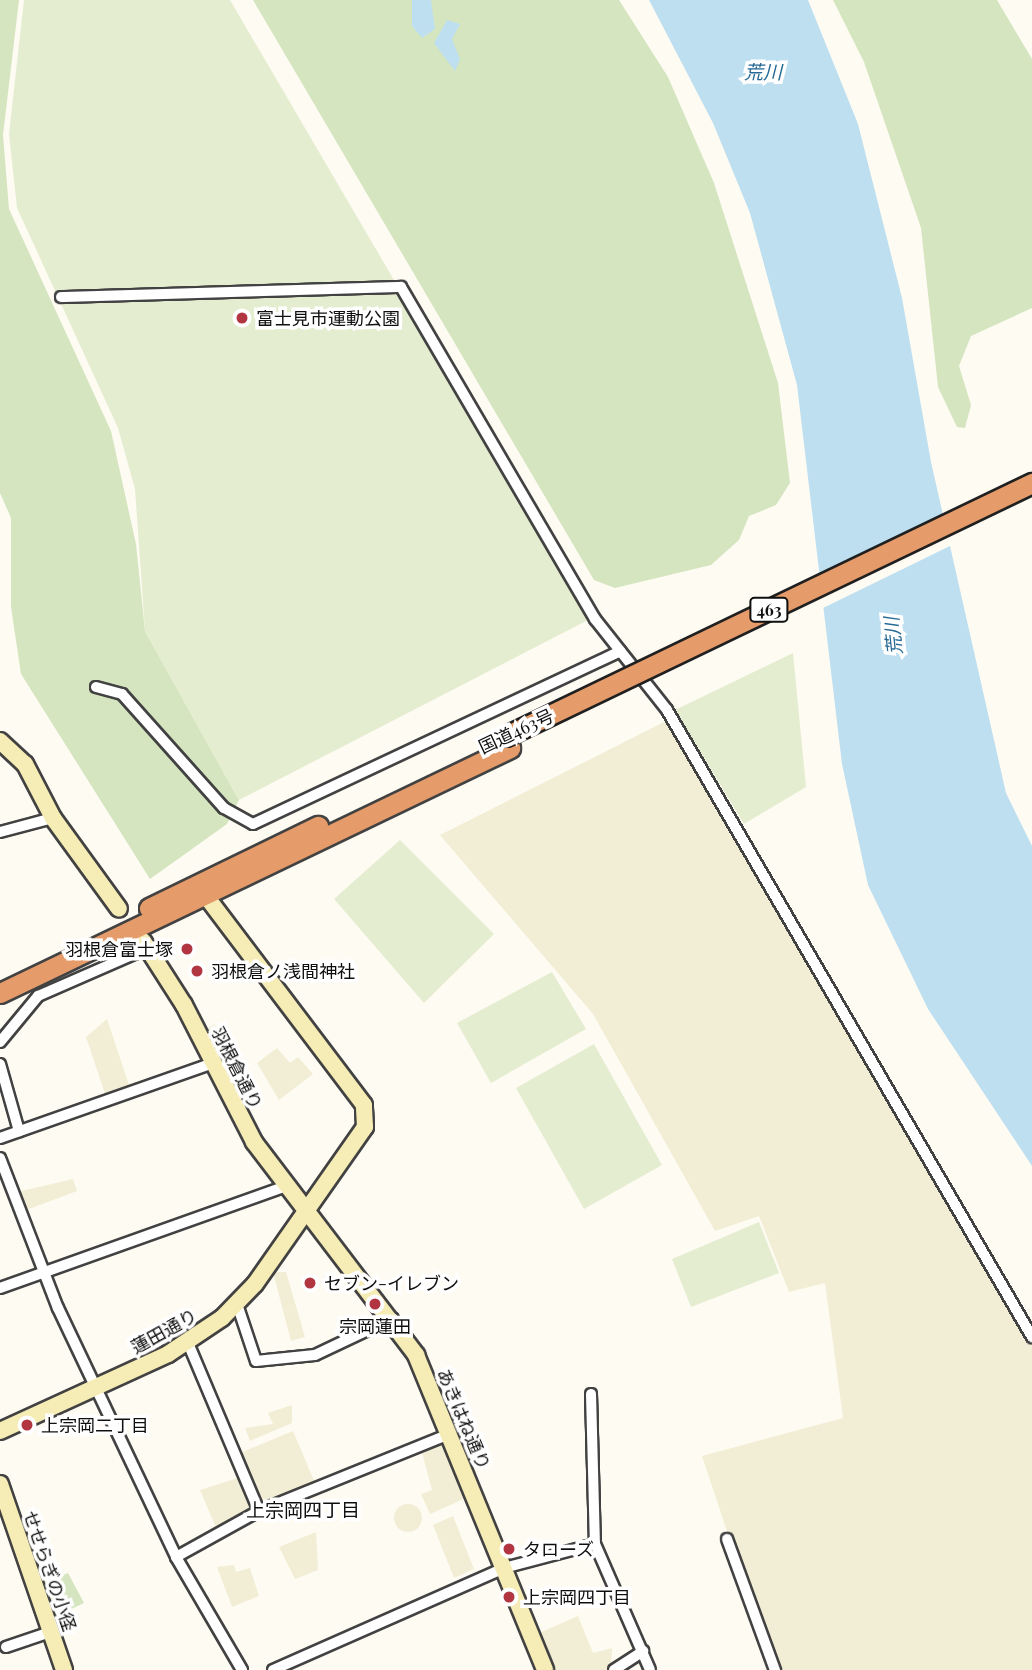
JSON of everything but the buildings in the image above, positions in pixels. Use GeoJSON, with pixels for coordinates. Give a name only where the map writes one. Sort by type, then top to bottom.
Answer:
{"type":"FeatureCollection","features":[{"type":"Feature","properties":{"kind":"highway","name":"国道463号"},"geometry":{"type":"LineString","coordinates":[[0,993],[201,890],[508,742],[1032,483]]}},
{"type":"Feature","properties":{"kind":"highway","name":"国道463号"},"geometry":{"type":"LineString","coordinates":[[508,742],[1032,498]]}},
{"type":"Feature","properties":{"kind":"highway","name":"国道463号"},"geometry":{"type":"LineString","coordinates":[[0,979],[201,890]]}},
{"type":"Feature","properties":{"kind":"street"},"geometry":{"type":"LineString","coordinates":[[61,297],[401,287],[620,651],[667,710],[1032,1337]]}},
{"type":"Feature","properties":{"kind":"street"},"geometry":{"type":"LineString","coordinates":[[96,687],[122,694],[224,808],[253,824],[620,651]]}},
{"type":"Feature","properties":{"kind":"street"},"geometry":{"type":"LineString","coordinates":[[0,741],[25,764],[54,818],[119,909]]}},
{"type":"Feature","properties":{"kind":"street"},"geometry":{"type":"LineString","coordinates":[[0,832],[54,818]]}},
{"type":"Feature","properties":{"kind":"street","name":"蓮田通り"},"geometry":{"type":"LineString","coordinates":[[0,1431],[188,1343],[237,1304],[302,1209],[365,1126],[364,1105],[201,890]]}},
{"type":"Feature","properties":{"kind":"street"},"geometry":{"type":"LineString","coordinates":[[0,1042],[38,996],[145,944]]}},
{"type":"Feature","properties":{"kind":"street","name":"羽根倉通り"},"geometry":{"type":"LineString","coordinates":[[145,944],[184,1005],[210,1064],[223,1086],[302,1209]]}},
{"type":"Feature","properties":{"kind":"street"},"geometry":{"type":"LineString","coordinates":[[0,1064],[19,1130]]}},
{"type":"Feature","properties":{"kind":"street"},"geometry":{"type":"LineString","coordinates":[[0,1138],[210,1064]]}},
{"type":"Feature","properties":{"kind":"street"},"geometry":{"type":"LineString","coordinates":[[0,1158],[44,1273],[176,1557],[242,1670]]}},
{"type":"Feature","properties":{"kind":"street"},"geometry":{"type":"LineString","coordinates":[[0,1288],[286,1186]]}},
{"type":"Feature","properties":{"kind":"street","name":"あきはね通り"},"geometry":{"type":"LineString","coordinates":[[302,1209],[393,1318],[450,1434],[545,1670]]}},
{"type":"Feature","properties":{"kind":"street"},"geometry":{"type":"LineString","coordinates":[[237,1304],[256,1361],[315,1355],[393,1318]]}},
{"type":"Feature","properties":{"kind":"street"},"geometry":{"type":"LineString","coordinates":[[188,1343],[259,1511]]}},
{"type":"Feature","properties":{"kind":"street"},"geometry":{"type":"LineString","coordinates":[[591,1394],[595,1544],[650,1670]]}},
{"type":"Feature","properties":{"kind":"street"},"geometry":{"type":"LineString","coordinates":[[176,1557],[259,1511],[450,1434]]}},
{"type":"Feature","properties":{"kind":"street","name":"せせらぎの小径"},"geometry":{"type":"LineString","coordinates":[[0,1484],[64,1670]]}},
{"type":"Feature","properties":{"kind":"street"},"geometry":{"type":"LineString","coordinates":[[727,1539],[775,1670]]}},
{"type":"Feature","properties":{"kind":"street"},"geometry":{"type":"LineString","coordinates":[[273,1670],[504,1568],[595,1544]]}},
{"type":"Feature","properties":{"kind":"street"},"geometry":{"type":"LineString","coordinates":[[6,1647],[50,1632]]}},
{"type":"Feature","properties":{"kind":"street"},"geometry":{"type":"LineString","coordinates":[[614,1670],[643,1651]]}},
{"type":"Feature","properties":{"kind":"shaded area"},"geometry":{"type":"Polygon","coordinates":[[[666,721],[1032,1338],[1032,1670],[773,1670],[702,1456],[843,1418],[825,1283],[789,1292],[759,1216],[715,1231],[593,1014],[440,835],[666,721]]]}},
{"type":"Feature","properties":{"kind":"shaded area"},"geometry":{"type":"Polygon","coordinates":[[[107,1019],[130,1088],[106,1097],[86,1037],[107,1019]]]}},
{"type":"Feature","properties":{"kind":"shaded area"},"geometry":{"type":"Polygon","coordinates":[[[214,1024],[244,1063],[224,1077],[203,1033],[214,1024]]]}},
{"type":"Feature","properties":{"kind":"shaded area"},"geometry":{"type":"Polygon","coordinates":[[[277,1048],[290,1063],[298,1057],[313,1074],[279,1100],[257,1063],[277,1048]]]}},
{"type":"Feature","properties":{"kind":"shaded area"},"geometry":{"type":"Polygon","coordinates":[[[73,1179],[77,1191],[29,1209],[19,1205],[17,1192],[73,1179]]]}},
{"type":"Feature","properties":{"kind":"shaded area"},"geometry":{"type":"Polygon","coordinates":[[[273,1272],[286,1272],[305,1337],[291,1341],[273,1272]]]}},
{"type":"Feature","properties":{"kind":"shaded area"},"geometry":{"type":"Polygon","coordinates":[[[292,1405],[292,1423],[250,1441],[245,1428],[273,1424],[268,1413],[292,1405]]]}},
{"type":"Feature","properties":{"kind":"shaded area"},"geometry":{"type":"Polygon","coordinates":[[[293,1431],[315,1483],[262,1506],[240,1453],[293,1431]]]}},
{"type":"Feature","properties":{"kind":"shaded area"},"geometry":{"type":"Polygon","coordinates":[[[444,1440],[466,1498],[430,1514],[421,1494],[432,1490],[421,1449],[444,1440]]]}},
{"type":"Feature","properties":{"kind":"shaded area"},"geometry":{"type":"Polygon","coordinates":[[[241,1477],[254,1510],[217,1530],[200,1490],[241,1477]]]}},
{"type":"Feature","properties":{"kind":"shaded area"},"geometry":{"type":"Polygon","coordinates":[[[408,1504],[418,1508],[422,1518],[418,1528],[408,1532],[398,1528],[394,1518],[398,1508],[408,1504]]]}},
{"type":"Feature","properties":{"kind":"shaded area"},"geometry":{"type":"Polygon","coordinates":[[[453,1516],[474,1569],[454,1578],[433,1525],[453,1516]]]}},
{"type":"Feature","properties":{"kind":"shaded area"},"geometry":{"type":"Polygon","coordinates":[[[316,1532],[318,1570],[295,1579],[279,1547],[316,1532]]]}},
{"type":"Feature","properties":{"kind":"shaded area"},"geometry":{"type":"Polygon","coordinates":[[[234,1565],[236,1572],[250,1568],[259,1596],[232,1607],[217,1567],[234,1565]]]}},
{"type":"Feature","properties":{"kind":"shaded area"},"geometry":{"type":"Polygon","coordinates":[[[578,1616],[593,1653],[612,1648],[611,1670],[554,1670],[539,1633],[578,1616]]]}},
{"type":"Feature","properties":{"kind":"green space"},"geometry":{"type":"Polygon","coordinates":[[[0,0],[19,0],[3,135],[9,209],[111,431],[136,544],[145,631],[239,800],[227,824],[150,879],[21,674],[11,607],[11,518],[0,493],[0,0]]]}},
{"type":"Feature","properties":{"kind":"green space","name":"富士見市運動公園"},"geometry":{"type":"Polygon","coordinates":[[[24,0],[230,0],[592,618],[239,800],[145,631],[135,489],[118,428],[17,208],[9,134],[24,0]]]}},
{"type":"Feature","properties":{"kind":"green space"},"geometry":{"type":"Polygon","coordinates":[[[253,0],[619,0],[668,77],[714,183],[778,383],[790,483],[776,505],[749,516],[739,540],[711,565],[615,588],[594,580],[253,0]]]}},
{"type":"Feature","properties":{"kind":"green space"},"geometry":{"type":"Polygon","coordinates":[[[833,0],[997,0],[1032,59],[1032,308],[971,336],[959,366],[971,405],[965,428],[957,427],[938,387],[921,228],[864,62],[833,0]]]}},
{"type":"Feature","properties":{"kind":"green space"},"geometry":{"type":"Polygon","coordinates":[[[793,653],[806,787],[744,824],[675,710],[793,653]]]}},
{"type":"Feature","properties":{"kind":"green space"},"geometry":{"type":"Polygon","coordinates":[[[400,840],[494,934],[424,1003],[334,899],[400,840]]]}},
{"type":"Feature","properties":{"kind":"green space"},"geometry":{"type":"Polygon","coordinates":[[[552,972],[586,1029],[491,1083],[457,1023],[552,972]]]}},
{"type":"Feature","properties":{"kind":"green space"},"geometry":{"type":"Polygon","coordinates":[[[594,1044],[662,1165],[584,1209],[516,1088],[594,1044]]]}},
{"type":"Feature","properties":{"kind":"green space"},"geometry":{"type":"Polygon","coordinates":[[[759,1222],[779,1273],[691,1307],[672,1259],[759,1222]]]}},
{"type":"Feature","properties":{"kind":"green space"},"geometry":{"type":"Polygon","coordinates":[[[68,1573],[84,1603],[54,1617],[42,1583],[68,1573]]]}},
{"type":"Feature","properties":{"kind":"water"},"geometry":{"type":"Polygon","coordinates":[[[412,0],[431,0],[435,29],[422,38],[412,26],[412,0]]]}},
{"type":"Feature","properties":{"kind":"water","name":"荒川"},"geometry":{"type":"Polygon","coordinates":[[[649,0],[808,0],[858,124],[902,298],[931,462],[1006,793],[1032,846],[1032,1166],[928,1009],[868,885],[842,764],[797,385],[750,213],[713,123],[649,0]]]}},
{"type":"Feature","properties":{"kind":"water"},"geometry":{"type":"Polygon","coordinates":[[[447,20],[460,24],[452,39],[460,59],[455,71],[434,43],[447,20]]]}},
{"type":"Feature","properties":{"kind":"pier"},"geometry":{"type":"Polygon","coordinates":[[[947,514],[954,544],[821,609],[815,577],[947,514]]]}},
{"type":"Feature","properties":{"kind":"place","name":"富士見市運動公園"},"geometry":{"type":"Point","coordinates":[242,318]}},
{"type":"Feature","properties":{"kind":"place","name":"羽根倉富士塚"},"geometry":{"type":"Point","coordinates":[187,949]}},
{"type":"Feature","properties":{"kind":"place","name":"羽根倉ノ浅間神社"},"geometry":{"type":"Point","coordinates":[197,971]}},
{"type":"Feature","properties":{"kind":"place","name":"セブン-イレブン"},"geometry":{"type":"Point","coordinates":[310,1283]}},
{"type":"Feature","properties":{"kind":"place","name":"宗岡蓮田"},"geometry":{"type":"Point","coordinates":[375,1304]}},
{"type":"Feature","properties":{"kind":"place","name":"上宗岡二丁目"},"geometry":{"type":"Point","coordinates":[27,1425]}},
{"type":"Feature","properties":{"kind":"place","name":"タローズ"},"geometry":{"type":"Point","coordinates":[509,1549]}},
{"type":"Feature","properties":{"kind":"place","name":"上宗岡四丁目"},"geometry":{"type":"Point","coordinates":[509,1597]}},
{"type":"Feature","properties":{"kind":"district","name":"上宗岡四丁目"},"geometry":{"type":"Point","coordinates":[303,1510]}}]}
